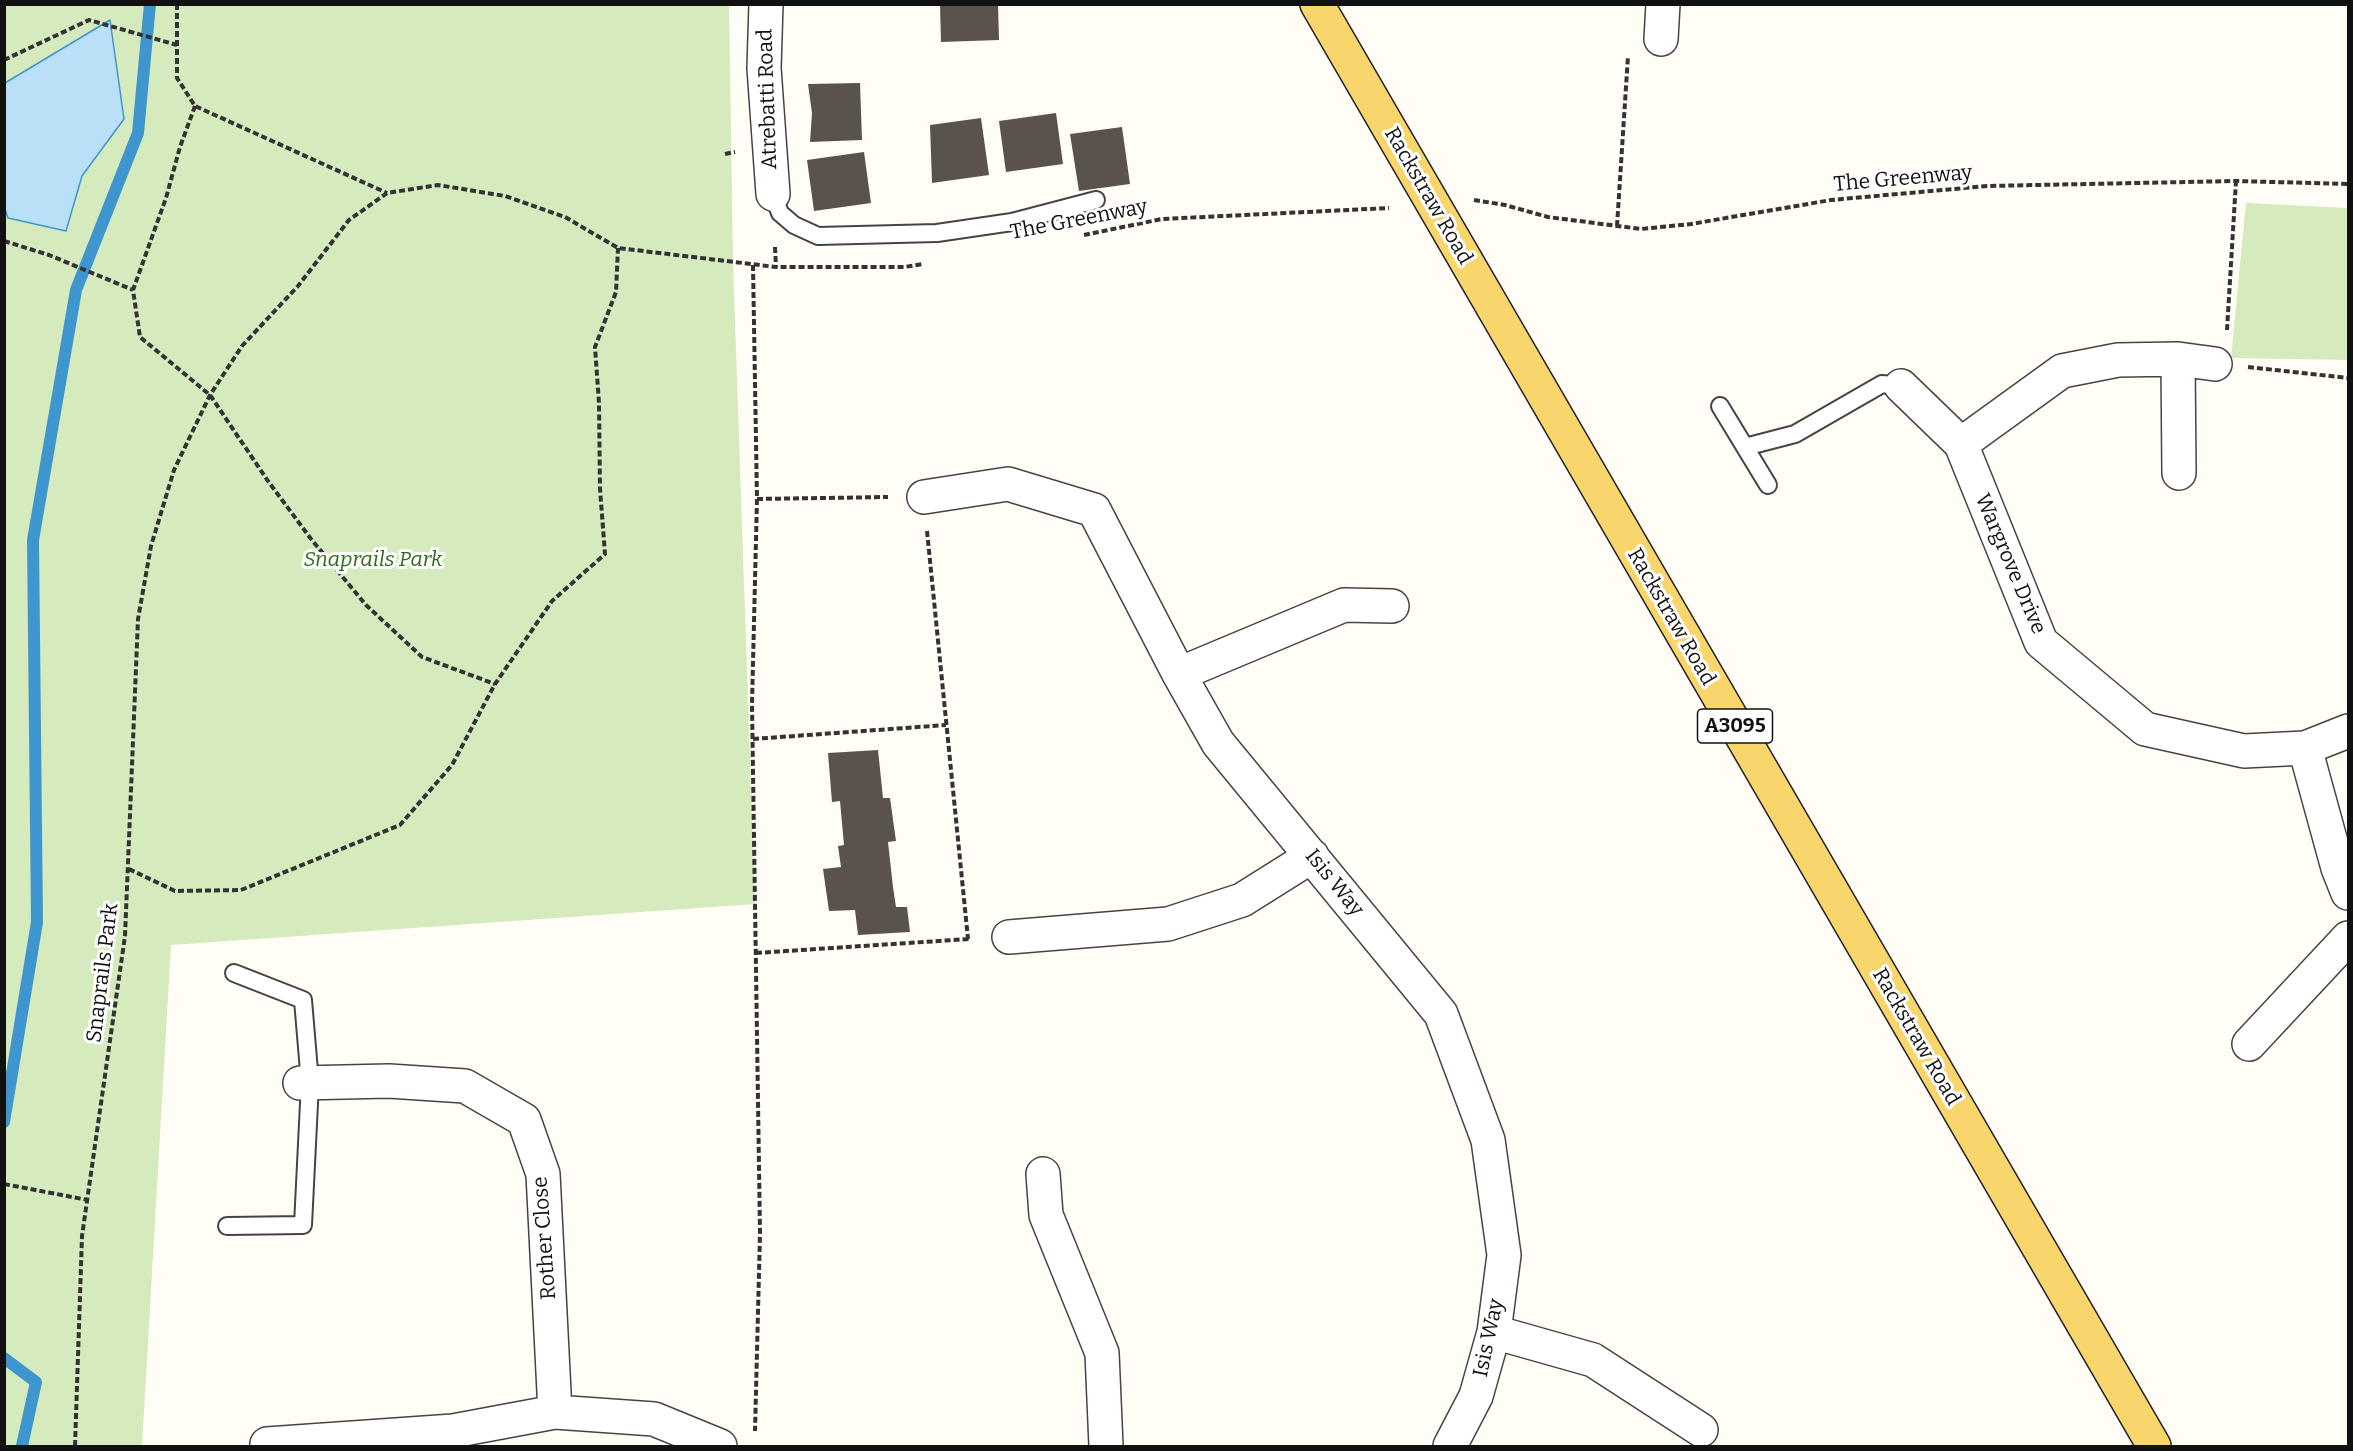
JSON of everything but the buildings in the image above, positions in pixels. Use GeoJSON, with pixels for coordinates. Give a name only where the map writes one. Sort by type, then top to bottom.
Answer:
{"type":"FeatureCollection","features":[{"type":"Feature","properties":{"kind":"main road","name":"Rackstraw Road"},"geometry":{"type":"LineString","coordinates":[[1317,4],[2154,1446]]}},
{"type":"Feature","properties":{"kind":"street","name":"Atrebatti Road"},"geometry":{"type":"LineString","coordinates":[[766,4],[764,68],[773,194]]}},
{"type":"Feature","properties":{"kind":"street"},"geometry":{"type":"LineString","coordinates":[[1661,39],[1663,4]]}},
{"type":"Feature","properties":{"kind":"street"},"geometry":{"type":"LineString","coordinates":[[2178,358],[2179,473]]}},
{"type":"Feature","properties":{"kind":"street"},"geometry":{"type":"LineString","coordinates":[[1960,444],[2062,371],[2118,360],[2178,358],[2220,364]]}},
{"type":"Feature","properties":{"kind":"street","name":"Wargrove Drive"},"geometry":{"type":"LineString","coordinates":[[1901,386],[1960,444],[2042,642],[2145,729],[2244,751],[2306,748],[2349,731]]}},
{"type":"Feature","properties":{"kind":"street","name":"Isis Way"},"geometry":{"type":"LineString","coordinates":[[924,497],[1008,484],[1094,510],[1179,674],[1218,743],[1441,1014],[1488,1140],[1504,1255],[1494,1332],[1476,1395],[1450,1446]]}},
{"type":"Feature","properties":{"kind":"street"},"geometry":{"type":"LineString","coordinates":[[1179,674],[1344,605],[1392,606]]}},
{"type":"Feature","properties":{"kind":"street"},"geometry":{"type":"LineString","coordinates":[[2306,748],[2338,868],[2349,893]]}},
{"type":"Feature","properties":{"kind":"street"},"geometry":{"type":"LineString","coordinates":[[1009,937],[1168,924],[1242,900],[1312,856]]}},
{"type":"Feature","properties":{"kind":"street"},"geometry":{"type":"LineString","coordinates":[[2249,1044],[2349,938]]}},
{"type":"Feature","properties":{"kind":"street","name":"Rother Close"},"geometry":{"type":"LineString","coordinates":[[305,1083],[389,1081],[465,1086],[524,1120],[543,1174],[555,1412]]}},
{"type":"Feature","properties":{"kind":"street"},"geometry":{"type":"LineString","coordinates":[[1043,1174],[1046,1215],[1102,1353],[1106,1446]]}},
{"type":"Feature","properties":{"kind":"street"},"geometry":{"type":"LineString","coordinates":[[1494,1332],[1593,1360],[1701,1430]]}},
{"type":"Feature","properties":{"kind":"street"},"geometry":{"type":"LineString","coordinates":[[268,1445],[453,1431],[555,1412],[654,1419],[720,1446]]}},
{"type":"Feature","properties":{"kind":"lane"},"geometry":{"type":"LineString","coordinates":[[773,194],[780,213],[794,225],[818,236],[937,233],[1012,222],[1096,200]]}},
{"type":"Feature","properties":{"kind":"lane"},"geometry":{"type":"LineString","coordinates":[[1745,447],[1795,434],[1882,384],[1901,386]]}},
{"type":"Feature","properties":{"kind":"lane"},"geometry":{"type":"LineString","coordinates":[[1720,406],[1768,484]]}},
{"type":"Feature","properties":{"kind":"lane"},"geometry":{"type":"LineString","coordinates":[[227,1226],[303,1225],[305,1083],[303,1000],[234,973]]}},
{"type":"Feature","properties":{"kind":"path"},"geometry":{"type":"LineString","coordinates":[[177,4],[174,44],[177,78],[195,106],[387,193]]}},
{"type":"Feature","properties":{"kind":"path"},"geometry":{"type":"LineString","coordinates":[[4,60],[89,20],[174,44]]}},
{"type":"Feature","properties":{"kind":"path"},"geometry":{"type":"LineString","coordinates":[[1617,226],[1628,51]]}},
{"type":"Feature","properties":{"kind":"path"},"geometry":{"type":"LineString","coordinates":[[195,106],[180,147],[166,198],[133,290],[140,336],[210,395],[311,540],[366,605],[422,657],[495,684]]}},
{"type":"Feature","properties":{"kind":"path"},"geometry":{"type":"LineString","coordinates":[[2236,181],[2220,364],[2349,378]]}},
{"type":"Feature","properties":{"kind":"path","name":"The Greenway"},"geometry":{"type":"LineString","coordinates":[[1464,198],[1504,205],[1548,217],[1641,229],[1691,224],[1831,200],[1987,186],[2236,181],[2349,184]]}},
{"type":"Feature","properties":{"kind":"path","name":"Snaprails Park"},"geometry":{"type":"LineString","coordinates":[[75,1446],[82,1236],[125,936],[138,619],[151,546],[174,470],[210,395],[243,346],[298,286],[349,220],[387,193],[438,185],[506,196],[565,217],[618,248],[776,267],[904,267],[926,264]]}},
{"type":"Feature","properties":{"kind":"path","name":"The Greenway"},"geometry":{"type":"LineString","coordinates":[[1082,236],[1162,219],[1389,208]]}},
{"type":"Feature","properties":{"kind":"path"},"geometry":{"type":"LineString","coordinates":[[4,241],[60,260],[133,290]]}},
{"type":"Feature","properties":{"kind":"path"},"geometry":{"type":"LineString","coordinates":[[129,869],[176,891],[241,890],[400,825],[452,765],[495,684],[552,601],[606,554],[600,489],[599,403],[595,347],[616,292],[618,248]]}},
{"type":"Feature","properties":{"kind":"path"},"geometry":{"type":"LineString","coordinates":[[753,265],[757,499],[753,739],[760,1233],[755,1435]]}},
{"type":"Feature","properties":{"kind":"path"},"geometry":{"type":"LineString","coordinates":[[757,499],[924,497],[968,939]]}},
{"type":"Feature","properties":{"kind":"path"},"geometry":{"type":"LineString","coordinates":[[753,739],[946,725]]}},
{"type":"Feature","properties":{"kind":"path"},"geometry":{"type":"LineString","coordinates":[[756,953],[1009,937]]}},
{"type":"Feature","properties":{"kind":"path"},"geometry":{"type":"LineString","coordinates":[[4,1184],[88,1200]]}},
{"type":"Feature","properties":{"kind":"green space","name":"Snaprails Park"},"geometry":{"type":"Polygon","coordinates":[[[5,5],[729,5],[733,263],[755,904],[171,945],[142,1446],[5,1446],[5,5]]]}},
{"type":"Feature","properties":{"kind":"green space"},"geometry":{"type":"Polygon","coordinates":[[[2246,203],[2348,208],[2348,360],[2231,358],[2246,203]]]}},
{"type":"Feature","properties":{"kind":"water"},"geometry":{"type":"Polygon","coordinates":[[[110,20],[124,119],[82,176],[66,231],[8,218],[4,206],[5,83],[110,20]]]}},
{"type":"Feature","properties":{"kind":"waterway"},"geometry":{"type":"LineString","coordinates":[[4,1122],[37,922],[33,540],[76,290],[138,133],[150,4]]}},
{"type":"Feature","properties":{"kind":"waterway"},"geometry":{"type":"LineString","coordinates":[[4,1358],[36,1382],[22,1446]]}}]}
